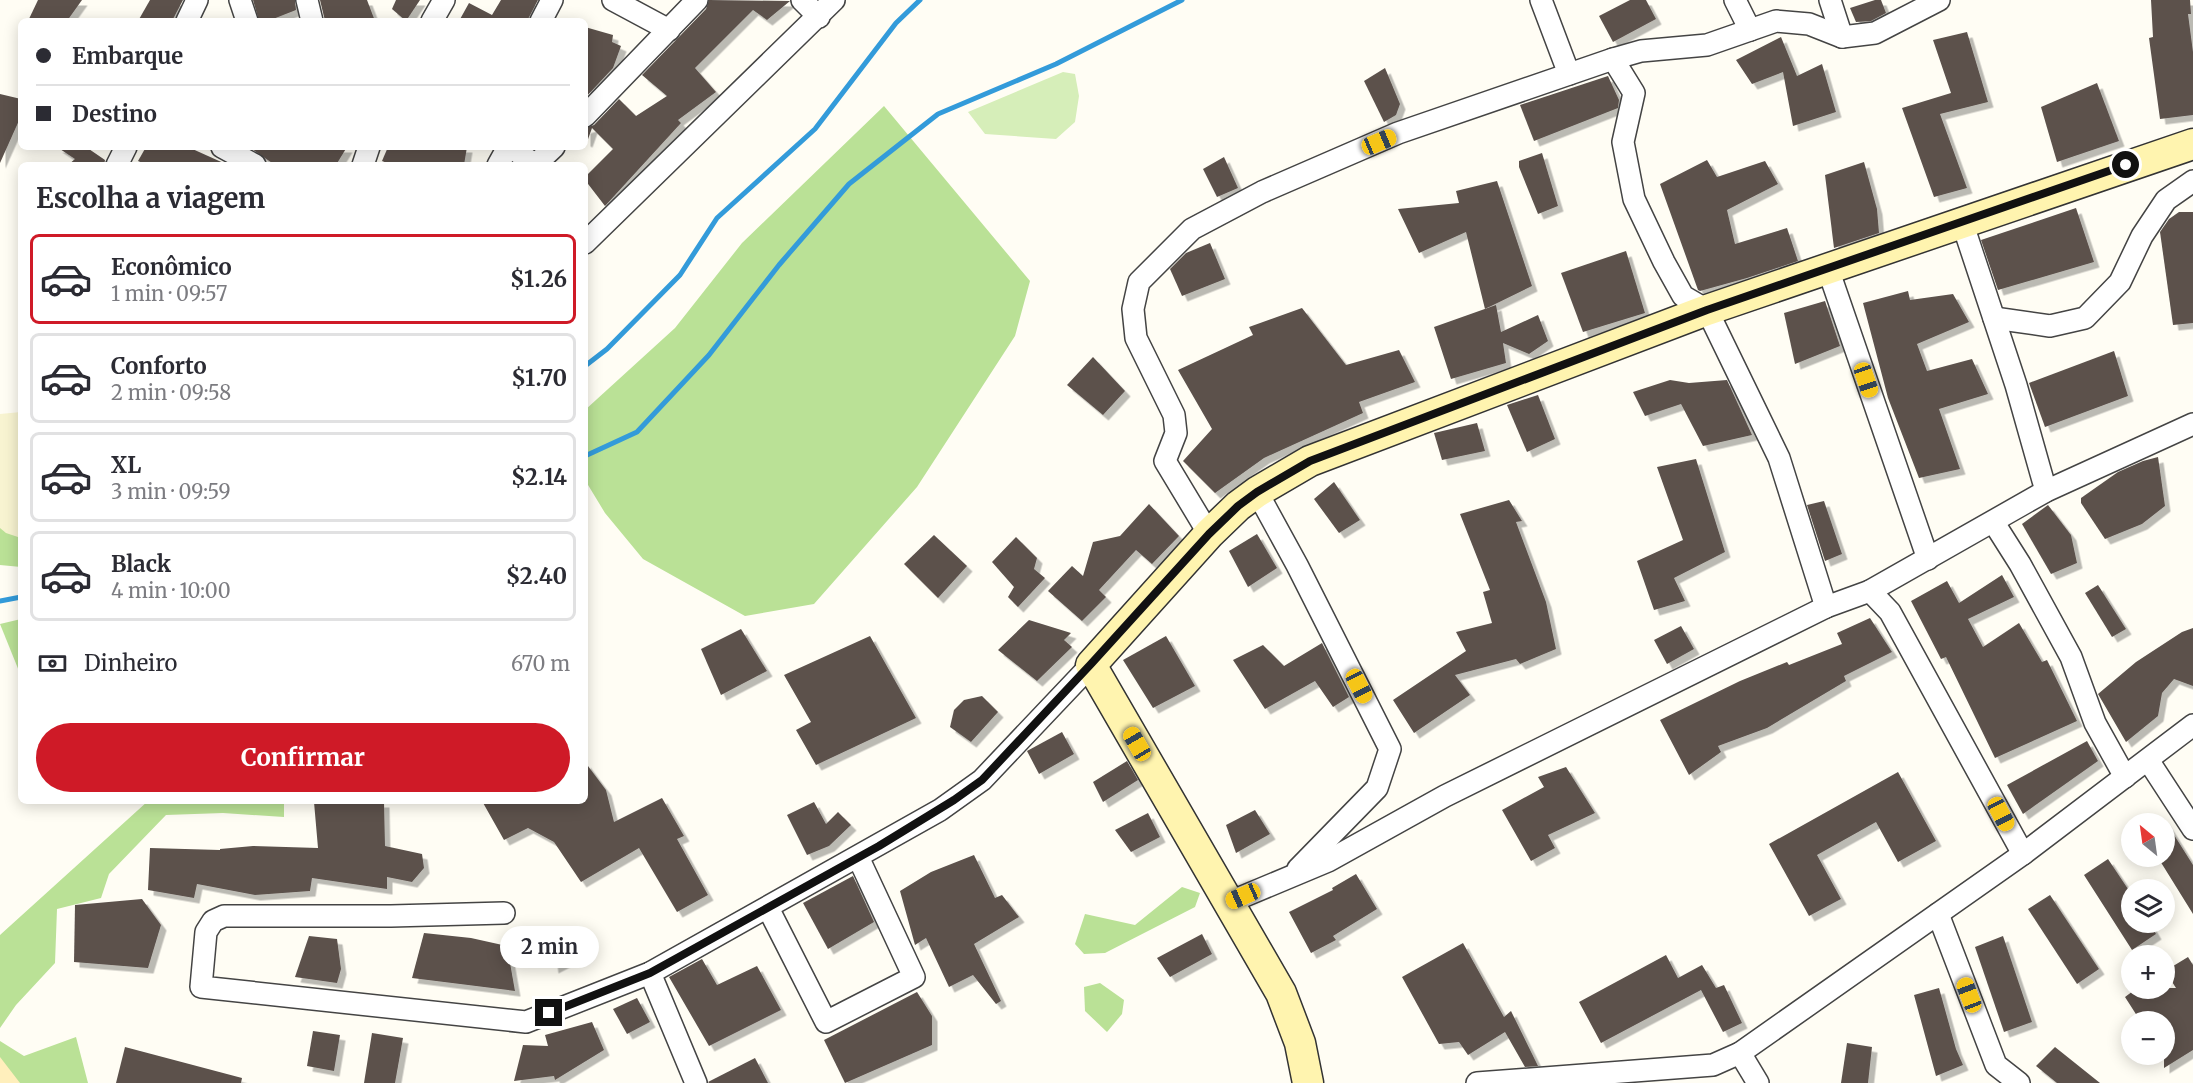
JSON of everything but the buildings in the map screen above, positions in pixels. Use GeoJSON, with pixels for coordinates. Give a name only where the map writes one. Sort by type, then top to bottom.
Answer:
{"type":"FeatureCollection","features":[{"type":"Feature","properties":{"kind":"street"},"geometry":{"type":"LineString","coordinates":[[240,0],[245,18]]}},
{"type":"Feature","properties":{"kind":"street"},"geometry":{"type":"LineString","coordinates":[[307,0],[311,18]]}},
{"type":"Feature","properties":{"kind":"street"},"geometry":{"type":"LineString","coordinates":[[434,18],[444,0]]}},
{"type":"Feature","properties":{"kind":"street"},"geometry":{"type":"LineString","coordinates":[[543,18],[552,0]]}},
{"type":"Feature","properties":{"kind":"street"},"geometry":{"type":"LineString","coordinates":[[612,0],[669,30]]}},
{"type":"Feature","properties":{"kind":"street"},"geometry":{"type":"LineString","coordinates":[[588,113],[697,0]]}},
{"type":"Feature","properties":{"kind":"street"},"geometry":{"type":"LineString","coordinates":[[801,0],[819,17]]}},
{"type":"Feature","properties":{"kind":"street"},"geometry":{"type":"LineString","coordinates":[[588,236],[819,17],[834,0]]}},
{"type":"Feature","properties":{"kind":"street"},"geometry":{"type":"LineString","coordinates":[[1541,0],[1569,74]]}},
{"type":"Feature","properties":{"kind":"street"},"geometry":{"type":"LineString","coordinates":[[1735,0],[1750,30]]}},
{"type":"Feature","properties":{"kind":"street"},"geometry":{"type":"LineString","coordinates":[[1830,0],[1842,36]]}},
{"type":"Feature","properties":{"kind":"street"},"geometry":{"type":"LineString","coordinates":[[1209,534],[1165,461],[1176,433],[1174,415],[1136,338],[1133,309],[1139,282],[1192,229],[1262,192],[1398,133],[1613,59],[1641,51],[1707,45],[1776,21],[1809,24],[1842,36],[1875,33],[1939,0]]}},
{"type":"Feature","properties":{"kind":"street"},"geometry":{"type":"LineString","coordinates":[[1613,59],[1634,93],[1623,142],[1634,199],[1683,296],[1707,310],[1779,458],[1826,607]]}},
{"type":"Feature","properties":{"kind":"street"},"geometry":{"type":"LineString","coordinates":[[504,913],[224,916],[213,921],[206,932],[201,987],[526,1022],[650,973],[940,810],[982,780],[1209,534],[1238,506],[1257,492],[1310,461],[1707,310],[2193,144]]}},
{"type":"Feature","properties":{"kind":"street"},"geometry":{"type":"LineString","coordinates":[[228,150],[250,162]]}},
{"type":"Feature","properties":{"kind":"street"},"geometry":{"type":"LineString","coordinates":[[513,150],[531,162]]}},
{"type":"Feature","properties":{"kind":"street"},"geometry":{"type":"LineString","coordinates":[[538,162],[551,150]]}},
{"type":"Feature","properties":{"kind":"street"},"geometry":{"type":"LineString","coordinates":[[1994,318],[2050,326],[2085,318],[2120,282],[2142,237],[2166,200],[2193,181]]}},
{"type":"Feature","properties":{"kind":"street"},"geometry":{"type":"LineString","coordinates":[[1962,222],[2016,385],[2046,491]]}},
{"type":"Feature","properties":{"kind":"street"},"geometry":{"type":"LineString","coordinates":[[1828,269],[1928,559]]}},
{"type":"Feature","properties":{"kind":"street"},"geometry":{"type":"LineString","coordinates":[[1230,902],[1328,861],[1445,796],[1826,607],[1870,591],[1994,523],[2046,491],[2193,424]]}},
{"type":"Feature","properties":{"kind":"street"},"geometry":{"type":"LineString","coordinates":[[1257,492],[1297,564],[1390,749],[1377,788],[1291,876]]}},
{"type":"Feature","properties":{"kind":"street"},"geometry":{"type":"LineString","coordinates":[[1994,523],[2020,564],[2071,657],[2095,723],[2125,777]]}},
{"type":"Feature","properties":{"kind":"street"},"geometry":{"type":"LineString","coordinates":[[1870,591],[1890,612],[2023,854]]}},
{"type":"Feature","properties":{"kind":"street"},"geometry":{"type":"LineString","coordinates":[[1091,664],[1281,993],[1300,1043],[1308,1083]]}},
{"type":"Feature","properties":{"kind":"street"},"geometry":{"type":"LineString","coordinates":[[1477,1083],[1713,1065],[1740,1053],[2023,854],[2189,732]]}},
{"type":"Feature","properties":{"kind":"street"},"geometry":{"type":"LineString","coordinates":[[2148,760],[2193,829]]}},
{"type":"Feature","properties":{"kind":"street"},"geometry":{"type":"LineString","coordinates":[[768,908],[826,1022],[914,977],[858,857]]}},
{"type":"Feature","properties":{"kind":"street"},"geometry":{"type":"LineString","coordinates":[[1938,914],[1996,1065],[2019,1083]]}},
{"type":"Feature","properties":{"kind":"street"},"geometry":{"type":"LineString","coordinates":[[650,973],[696,1083]]}},
{"type":"Feature","properties":{"kind":"street"},"geometry":{"type":"LineString","coordinates":[[1740,1053],[1758,1083]]}},
{"type":"Feature","properties":{"kind":"shaded area"},"geometry":{"type":"Polygon","coordinates":[[[18,412],[18,546],[0,549],[0,414],[18,412]]]}},
{"type":"Feature","properties":{"kind":"green space"},"geometry":{"type":"Polygon","coordinates":[[[1063,72],[1075,74],[1079,96],[1075,122],[1056,139],[985,134],[968,112],[1063,72]]]}},
{"type":"Feature","properties":{"kind":"green space"},"geometry":{"type":"Polygon","coordinates":[[[884,106],[1030,281],[1015,336],[917,487],[814,604],[745,616],[643,559],[605,513],[588,485],[588,407],[675,328],[742,243],[884,106]]]}},
{"type":"Feature","properties":{"kind":"green space"},"geometry":{"type":"Polygon","coordinates":[[[0,528],[18,537],[18,567],[0,565],[0,528]]]}},
{"type":"Feature","properties":{"kind":"green space"},"geometry":{"type":"Polygon","coordinates":[[[18,620],[18,669],[0,624],[18,620]]]}},
{"type":"Feature","properties":{"kind":"green space"},"geometry":{"type":"Polygon","coordinates":[[[145,804],[284,804],[284,817],[223,813],[166,815],[109,874],[101,898],[57,909],[55,963],[16,1005],[0,1028],[0,935],[145,804]]]}},
{"type":"Feature","properties":{"kind":"green space"},"geometry":{"type":"Polygon","coordinates":[[[1182,887],[1200,893],[1195,907],[1105,953],[1084,954],[1075,944],[1085,914],[1135,925],[1182,887]]]}},
{"type":"Feature","properties":{"kind":"green space"},"geometry":{"type":"Polygon","coordinates":[[[1100,983],[1124,1000],[1122,1014],[1107,1032],[1085,1011],[1084,987],[1100,983]]]}},
{"type":"Feature","properties":{"kind":"green space"},"geometry":{"type":"Polygon","coordinates":[[[76,1037],[88,1083],[0,1083],[0,1041],[24,1056],[76,1037]]]}},
{"type":"Feature","properties":{"kind":"sand"},"geometry":{"type":"Polygon","coordinates":[[[0,1057],[20,1083],[0,1083],[0,1057]]]}},
{"type":"Feature","properties":{"kind":"waterway"},"geometry":{"type":"LineString","coordinates":[[588,364],[607,349],[680,275],[717,218],[815,129],[896,23],[920,0]]}},
{"type":"Feature","properties":{"kind":"waterway"},"geometry":{"type":"LineString","coordinates":[[588,455],[637,432],[709,355],[779,265],[849,184],[938,114],[1056,64],[1182,0]]}},
{"type":"Feature","properties":{"kind":"waterway"},"geometry":{"type":"LineString","coordinates":[[0,601],[18,598]]}},
{"type":"Feature","properties":{"kind":"route"},"geometry":{"type":"LineString","coordinates":[[549,1013],[650,973],[879,846],[940,810],[982,780],[1209,534],[1238,506],[1257,492],[1310,461],[1707,310],[2126,165]]}}]}
